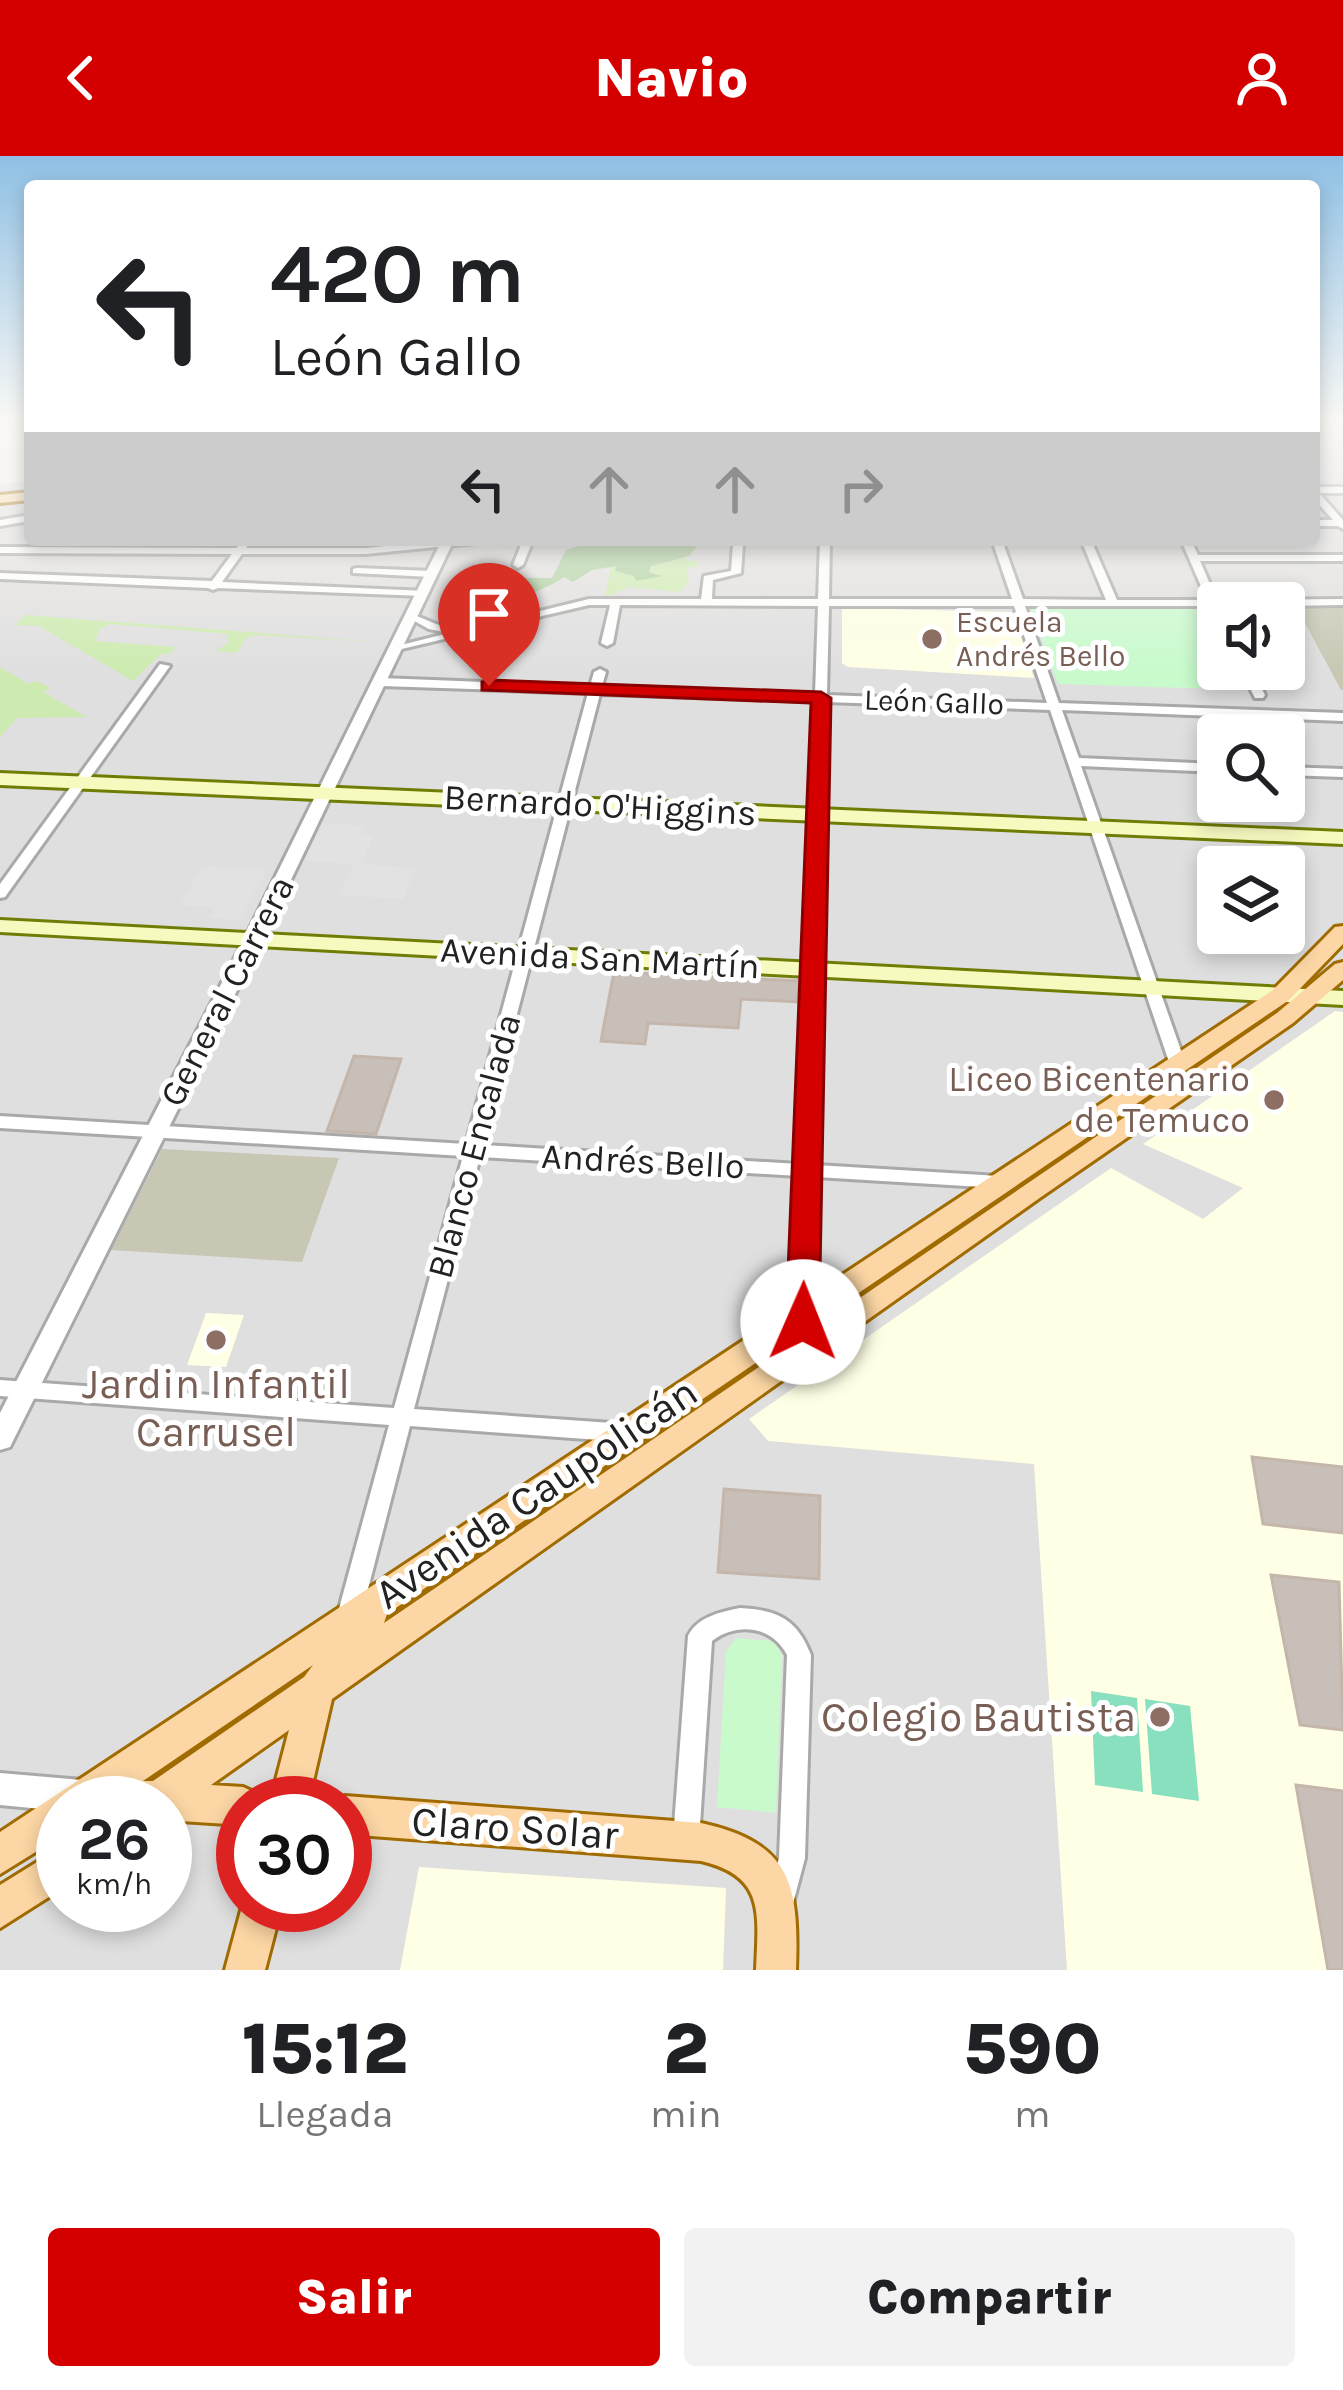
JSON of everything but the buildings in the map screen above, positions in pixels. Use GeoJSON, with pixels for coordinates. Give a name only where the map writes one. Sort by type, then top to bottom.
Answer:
{"type":"FeatureCollection","features":[{"type":"Feature","properties":{"kind":"main road","name":"Bernardo O'Higgins"},"geometry":{"type":"LineString","coordinates":[[0,779],[1343,838]]}},
{"type":"Feature","properties":{"kind":"main road","name":"Avenida San Martín"},"geometry":{"type":"LineString","coordinates":[[0,926],[1343,998]]}},
{"type":"Feature","properties":{"kind":"main road","name":"Avenida Caupolicán"},"geometry":{"type":"LineString","coordinates":[[118,1776],[1281,995],[1343,932]]}},
{"type":"Feature","properties":{"kind":"main road","name":"Avenida Caupolicán"},"geometry":{"type":"LineString","coordinates":[[192,1776],[1315,997],[1343,969]]}},
{"type":"Feature","properties":{"kind":"main road"},"geometry":{"type":"LineString","coordinates":[[296,1776],[317,1689],[353,1636],[394,1590]]}},
{"type":"Feature","properties":{"kind":"main road","name":"Claro Solar"},"geometry":{"type":"LineString","coordinates":[[372,1817],[716,1844],[745,1856],[776,1891],[779,1910]]}},
{"type":"Feature","properties":{"kind":"main road","name":"Avenida Caupolicán"},"geometry":{"type":"LineString","coordinates":[[0,1855],[36,1831]]}},
{"type":"Feature","properties":{"kind":"main road"},"geometry":{"type":"LineString","coordinates":[[0,1907],[36,1882]]}},
{"type":"Feature","properties":{"kind":"main road"},"geometry":{"type":"LineString","coordinates":[[776,1970],[779,1910]]}},
{"type":"Feature","properties":{"kind":"main road"},"geometry":{"type":"LineString","coordinates":[[245,1970],[255,1932]]}},
{"type":"Feature","properties":{"kind":"street"},"geometry":{"type":"LineString","coordinates":[[0,550],[163,546]]}},
{"type":"Feature","properties":{"kind":"street"},"geometry":{"type":"LineString","coordinates":[[213,587],[244,546]]}},
{"type":"Feature","properties":{"kind":"street"},"geometry":{"type":"LineString","coordinates":[[279,546],[365,551],[411,546]]}},
{"type":"Feature","properties":{"kind":"street","name":"General Carrera"},"geometry":{"type":"LineString","coordinates":[[0,1439],[12,1389],[156,1131],[446,546]]}},
{"type":"Feature","properties":{"kind":"street"},"geometry":{"type":"LineString","coordinates":[[518,565],[526,546]]}},
{"type":"Feature","properties":{"kind":"street"},"geometry":{"type":"LineString","coordinates":[[706,601],[707,578],[736,573],[738,546]]}},
{"type":"Feature","properties":{"kind":"street"},"geometry":{"type":"LineString","coordinates":[[792,1358],[803,1312],[826,546]]}},
{"type":"Feature","properties":{"kind":"street"},"geometry":{"type":"LineString","coordinates":[[999,546],[1178,1062]]}},
{"type":"Feature","properties":{"kind":"street"},"geometry":{"type":"LineString","coordinates":[[1088,546],[1114,603]]}},
{"type":"Feature","properties":{"kind":"street"},"geometry":{"type":"LineString","coordinates":[[1189,546],[1206,582]]}},
{"type":"Feature","properties":{"kind":"street"},"geometry":{"type":"LineString","coordinates":[[1194,558],[1343,558]]}},
{"type":"Feature","properties":{"kind":"street"},"geometry":{"type":"LineString","coordinates":[[357,572],[432,574]]}},
{"type":"Feature","properties":{"kind":"street"},"geometry":{"type":"LineString","coordinates":[[0,576],[423,593]]}},
{"type":"Feature","properties":{"kind":"street"},"geometry":{"type":"LineString","coordinates":[[397,649],[559,606],[616,600],[1197,605]]}},
{"type":"Feature","properties":{"kind":"street"},"geometry":{"type":"LineString","coordinates":[[607,643],[616,600]]}},
{"type":"Feature","properties":{"kind":"street"},"geometry":{"type":"LineString","coordinates":[[1305,602],[1343,602]]}},
{"type":"Feature","properties":{"kind":"street"},"geometry":{"type":"LineString","coordinates":[[412,617],[433,627],[464,632]]}},
{"type":"Feature","properties":{"kind":"street"},"geometry":{"type":"LineString","coordinates":[[0,894],[164,666]]}},
{"type":"Feature","properties":{"kind":"street","name":"Blanco Encalada"},"geometry":{"type":"LineString","coordinates":[[348,1621],[600,672]]}},
{"type":"Feature","properties":{"kind":"street","name":"León Gallo"},"geometry":{"type":"LineString","coordinates":[[381,682],[1343,717]]}},
{"type":"Feature","properties":{"kind":"street"},"geometry":{"type":"LineString","coordinates":[[1256,690],[1259,695]]}},
{"type":"Feature","properties":{"kind":"street"},"geometry":{"type":"LineString","coordinates":[[1076,762],[1197,767]]}},
{"type":"Feature","properties":{"kind":"street"},"geometry":{"type":"LineString","coordinates":[[1305,772],[1343,773]]}},
{"type":"Feature","properties":{"kind":"street","name":"Andrés Bello"},"geometry":{"type":"LineString","coordinates":[[0,1122],[999,1182]]}},
{"type":"Feature","properties":{"kind":"street"},"geometry":{"type":"LineString","coordinates":[[12,1389],[626,1432]]}},
{"type":"Feature","properties":{"kind":"street"},"geometry":{"type":"LineString","coordinates":[[686,1840],[700,1636],[711,1625],[726,1621],[778,1625],[794,1637],[799,1655],[792,1858],[779,1910]]}},
{"type":"Feature","properties":{"kind":"street"},"geometry":{"type":"LineString","coordinates":[[0,1790],[36,1797]]}},
{"type":"Feature","properties":{"kind":"shaded area"},"geometry":{"type":"Polygon","coordinates":[[[0,506],[24,506],[24,546],[1320,546],[1320,506],[1343,506],[1343,1970],[0,1970],[0,506]]]}},
{"type":"Feature","properties":{"kind":"shaded area","name":"Escuela Andrés Bello"},"geometry":{"type":"Polygon","coordinates":[[[842,608],[1009,612],[1015,615],[1034,678],[848,667],[842,663],[842,608]]]}},
{"type":"Feature","properties":{"kind":"shaded area"},"geometry":{"type":"Polygon","coordinates":[[[1305,608],[1343,608],[1341,690],[1305,623],[1305,608]]]}},
{"type":"Feature","properties":{"kind":"shaded area"},"geometry":{"type":"Polygon","coordinates":[[[324,823],[365,826],[362,834],[374,835],[361,864],[416,868],[403,899],[339,895],[353,864],[304,861],[324,823]]]}},
{"type":"Feature","properties":{"kind":"shaded area"},"geometry":{"type":"Polygon","coordinates":[[[203,866],[267,869],[240,920],[209,918],[214,907],[180,905],[203,866]]]}},
{"type":"Feature","properties":{"kind":"shaded area","name":"Colegio Bautista"},"geometry":{"type":"Polygon","coordinates":[[[1335,1011],[1343,1012],[1343,1970],[1067,1970],[1034,1464],[768,1441],[749,1419],[1111,1168],[1203,1219],[1243,1188],[1143,1144],[1335,1011]]]}},
{"type":"Feature","properties":{"kind":"shaded area"},"geometry":{"type":"Polygon","coordinates":[[[162,1149],[339,1158],[302,1262],[111,1250],[162,1149]]]}},
{"type":"Feature","properties":{"kind":"shaded area","name":"Jardin Infantil Carrusel"},"geometry":{"type":"Polygon","coordinates":[[[206,1313],[244,1315],[226,1367],[187,1365],[206,1313]]]}},
{"type":"Feature","properties":{"kind":"shaded area"},"geometry":{"type":"Polygon","coordinates":[[[419,1867],[726,1888],[723,1970],[400,1970],[419,1867]]]}},
{"type":"Feature","properties":{"kind":"green space"},"geometry":{"type":"Polygon","coordinates":[[[578,546],[697,546],[689,556],[651,566],[649,572],[662,576],[636,581],[634,576],[615,571],[616,566],[592,570],[573,582],[564,577],[468,618],[460,617],[488,589],[507,588],[522,578],[552,578],[566,550],[578,546]]]}},
{"type":"Feature","properties":{"kind":"green space"},"geometry":{"type":"Polygon","coordinates":[[[682,558],[698,562],[697,567],[687,567],[689,582],[679,592],[630,587],[605,597],[611,566],[621,565],[620,572],[635,576],[636,581],[660,573],[649,572],[652,566],[682,558]]]}},
{"type":"Feature","properties":{"kind":"green space"},"geometry":{"type":"Polygon","coordinates":[[[1030,607],[1197,607],[1197,688],[1058,684],[1030,607]]]}},
{"type":"Feature","properties":{"kind":"green space"},"geometry":{"type":"Polygon","coordinates":[[[26,615],[379,642],[254,635],[245,639],[237,653],[216,651],[231,641],[226,640],[229,634],[111,624],[100,629],[95,641],[176,647],[161,654],[133,681],[39,626],[15,625],[26,615]]]}},
{"type":"Feature","properties":{"kind":"green space"},"geometry":{"type":"Polygon","coordinates":[[[0,667],[28,684],[37,681],[51,688],[43,692],[87,717],[17,718],[0,737],[0,667]]]}},
{"type":"Feature","properties":{"kind":"green space"},"geometry":{"type":"Polygon","coordinates":[[[736,1638],[773,1641],[782,1654],[776,1813],[717,1807],[726,1651],[736,1638]]]}},
{"type":"Feature","properties":{"kind":"green space"},"geometry":{"type":"Polygon","coordinates":[[[1091,1691],[1137,1698],[1143,1792],[1095,1785],[1091,1691]]]}},
{"type":"Feature","properties":{"kind":"green space"},"geometry":{"type":"Polygon","coordinates":[[[1145,1699],[1190,1706],[1199,1801],[1152,1794],[1145,1699]]]}},
{"type":"Feature","properties":{"kind":"place","name":"Escuela Andrés Bello"},"geometry":{"type":"Point","coordinates":[932,639]}},
{"type":"Feature","properties":{"kind":"place","name":"Liceo Bicentenario de Temuco"},"geometry":{"type":"Point","coordinates":[1274,1100]}},
{"type":"Feature","properties":{"kind":"place","name":"Jardin Infantil Carrusel"},"geometry":{"type":"Point","coordinates":[216,1340]}},
{"type":"Feature","properties":{"kind":"place","name":"Colegio Bautista"},"geometry":{"type":"Point","coordinates":[1160,1717]}},
{"type":"Feature","properties":{"kind":"route"},"geometry":{"type":"LineString","coordinates":[[489,686],[821,698],[803,1322]]}}]}
